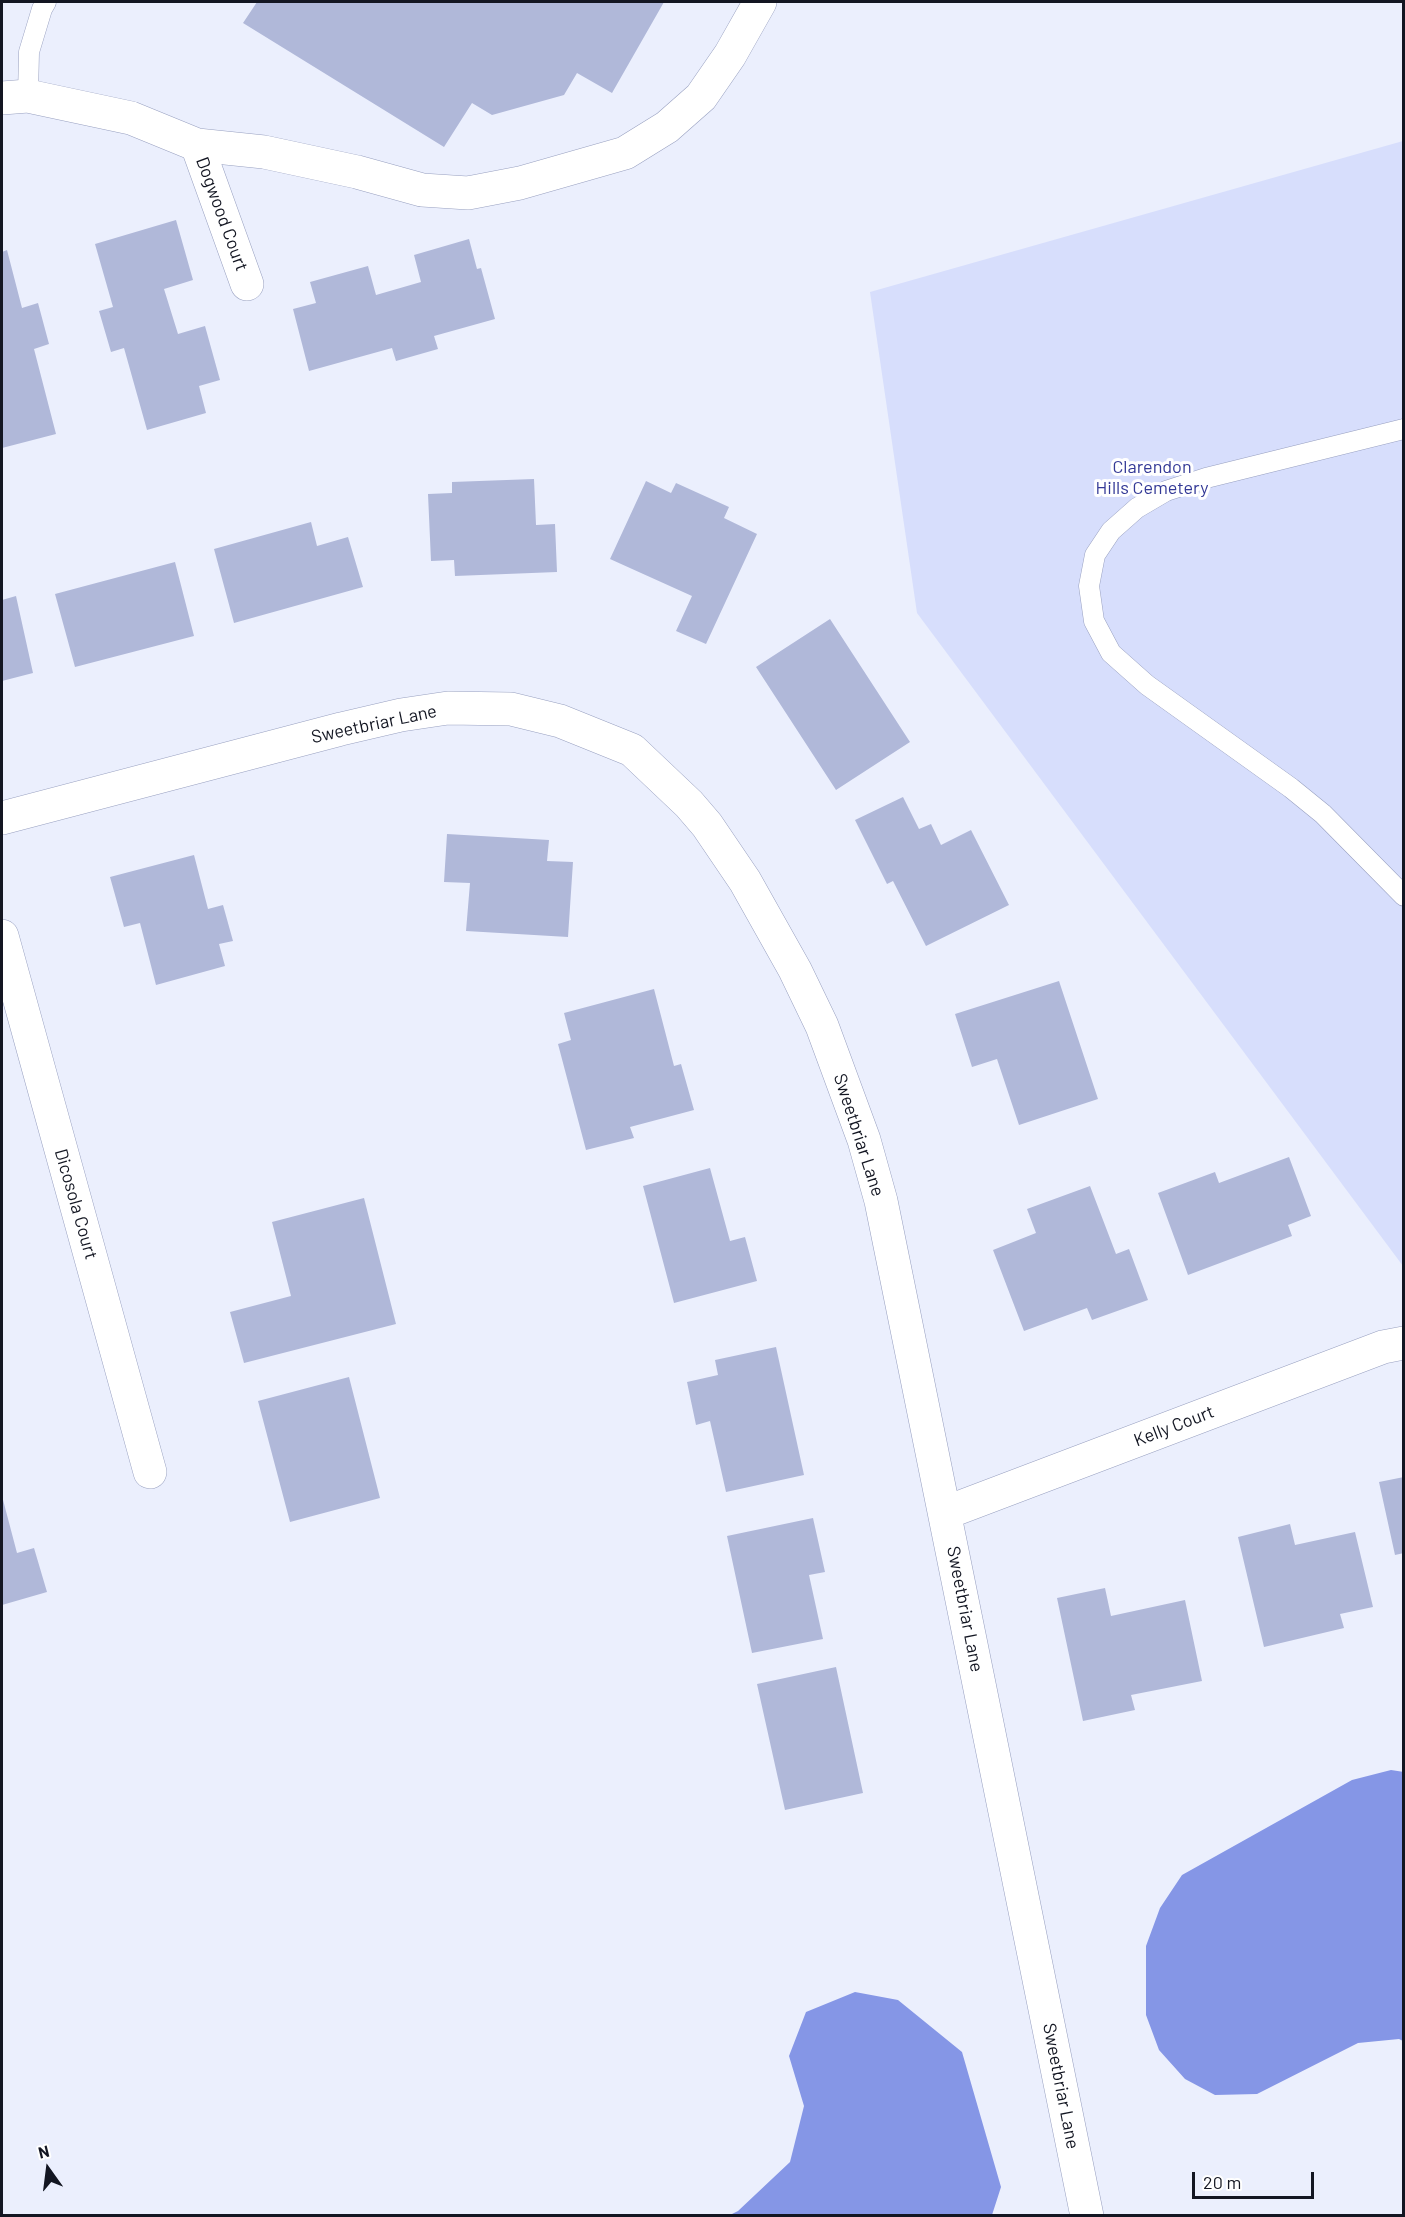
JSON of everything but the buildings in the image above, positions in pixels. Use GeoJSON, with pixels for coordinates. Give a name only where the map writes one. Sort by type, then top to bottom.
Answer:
{"type":"FeatureCollection","features":[{"type":"Feature","properties":{"kind":"street"},"geometry":{"type":"LineString","coordinates":[[15,97],[131,118],[197,145],[264,152],[357,172],[422,190],[468,193],[520,183],[625,153],[667,127],[701,97],[730,55],[760,2]]}},
{"type":"Feature","properties":{"kind":"street","name":"Dogwood Court"},"geometry":{"type":"LineString","coordinates":[[197,145],[246,284]]}},
{"type":"Feature","properties":{"kind":"street","name":"Sweetbriar Lane"},"geometry":{"type":"LineString","coordinates":[[2,818],[341,729],[401,715],[448,708],[511,709],[560,721],[632,750],[689,804],[707,825],[745,881],[795,970],[822,1026],[864,1140],[881,1201],[1087,2216]]}},
{"type":"Feature","properties":{"kind":"street","name":"Dicosola Court"},"geometry":{"type":"LineString","coordinates":[[2,936],[150,1472]]}},
{"type":"Feature","properties":{"kind":"street","name":"Kelly Court"},"geometry":{"type":"LineString","coordinates":[[945,1513],[1383,1347],[1404,1343]]}},
{"type":"Feature","properties":{"kind":"lane"},"geometry":{"type":"LineString","coordinates":[[15,97],[46,2]]}},
{"type":"Feature","properties":{"kind":"lane"},"geometry":{"type":"LineString","coordinates":[[1404,429],[1206,478],[1166,491],[1137,508],[1111,531],[1095,555],[1089,586],[1094,621],[1111,653],[1147,686],[1291,788],[1323,814],[1404,896]]}},
{"type":"Feature","properties":{"kind":"green space","name":"Clarendon Hills Cemetery"},"geometry":{"type":"Polygon","coordinates":[[[1403,141],[1403,1266],[917,613],[870,292],[1403,141]]]}},
{"type":"Feature","properties":{"kind":"water"},"geometry":{"type":"Polygon","coordinates":[[[1391,1770],[1404,1772],[1403,2041],[1399,2039],[1358,2043],[1257,2094],[1215,2095],[1185,2079],[1159,2050],[1146,2015],[1146,1946],[1160,1908],[1182,1875],[1352,1780],[1391,1770]]]}},
{"type":"Feature","properties":{"kind":"water"},"geometry":{"type":"Polygon","coordinates":[[[855,1992],[898,2000],[962,2052],[1001,2187],[992,2215],[730,2215],[738,2211],[790,2162],[804,2106],[789,2056],[806,2012],[855,1992]]]}}]}
